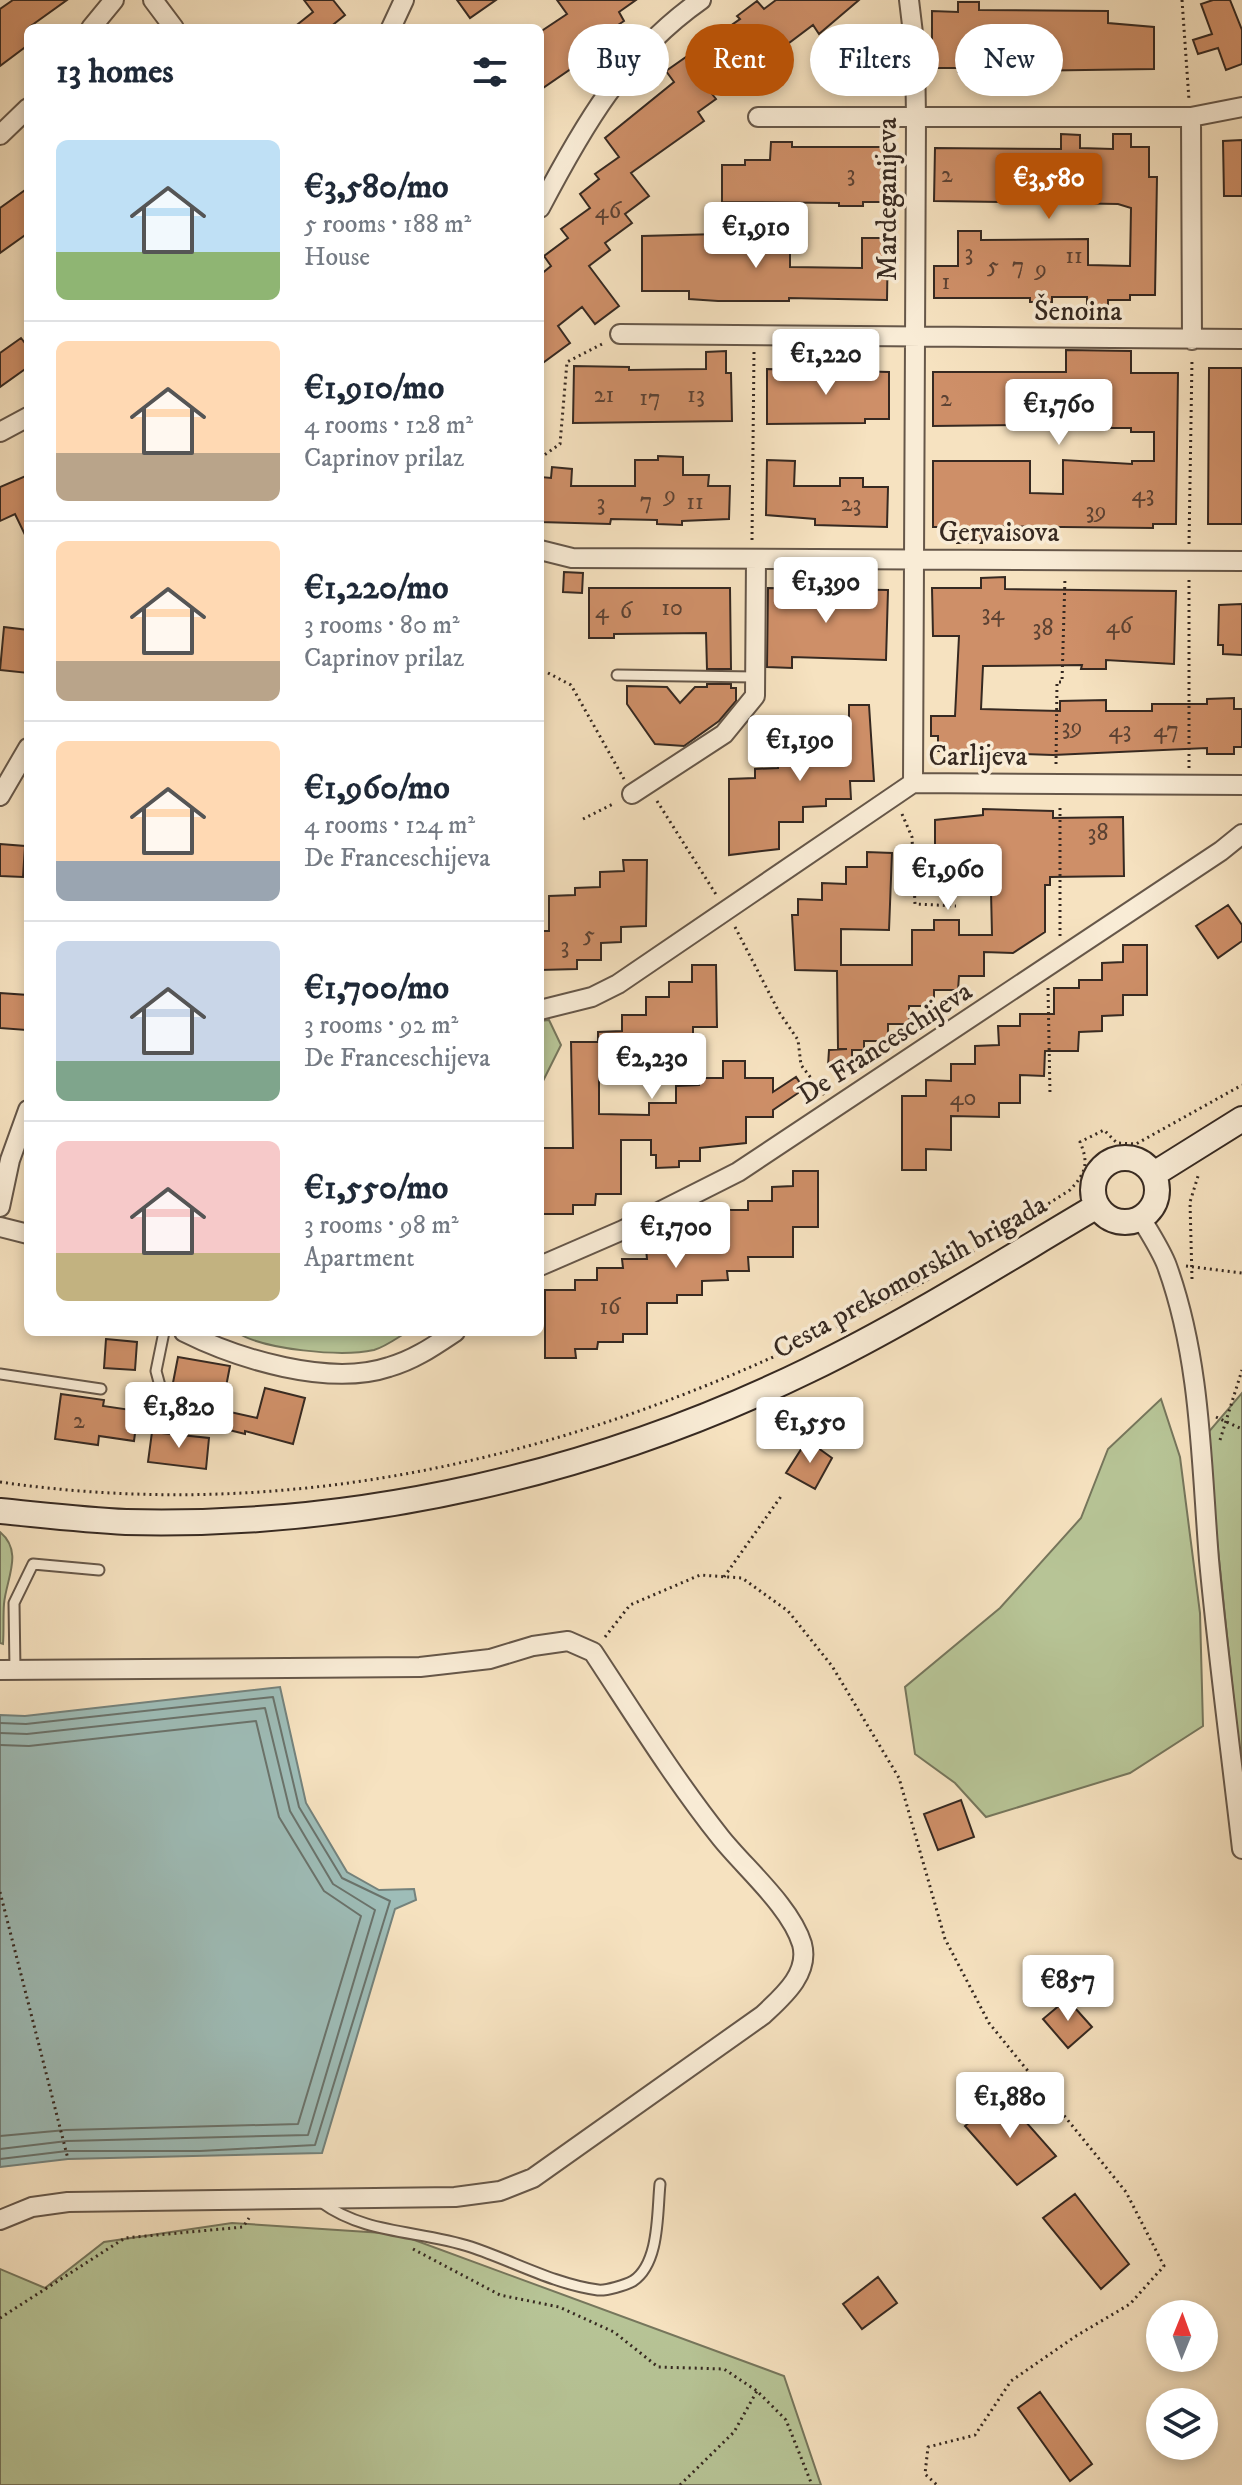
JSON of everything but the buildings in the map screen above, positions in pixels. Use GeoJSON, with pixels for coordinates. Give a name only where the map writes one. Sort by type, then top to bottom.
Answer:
{"type":"FeatureCollection","features":[{"type":"Feature","properties":{"kind":"main road"},"geometry":{"type":"LineString","coordinates":[[1154,1174],[1242,1119]]}},
{"type":"Feature","properties":{"kind":"main road"},"geometry":{"type":"LineString","coordinates":[[1122,1158],[1134,1159],[1154,1174],[1158,1186],[1157,1199],[1151,1210],[1141,1218],[1129,1222],[1117,1221],[1097,1206],[1094,1181],[1109,1162],[1122,1158]]}},
{"type":"Feature","properties":{"kind":"main road","name":"Cesta prekomorskih brigada"},"geometry":{"type":"LineString","coordinates":[[0,1511],[126,1522],[268,1517],[415,1499],[553,1468],[699,1418],[808,1370],[885,1331],[1097,1206]]}},
{"type":"Feature","properties":{"kind":"street"},"geometry":{"type":"LineString","coordinates":[[94,24],[114,0]]}},
{"type":"Feature","properties":{"kind":"street"},"geometry":{"type":"LineString","coordinates":[[153,0],[171,24]]}},
{"type":"Feature","properties":{"kind":"street"},"geometry":{"type":"LineString","coordinates":[[393,24],[404,0]]}},
{"type":"Feature","properties":{"kind":"street"},"geometry":{"type":"LineString","coordinates":[[544,200],[581,131],[609,87],[644,49],[701,0]]}},
{"type":"Feature","properties":{"kind":"street","name":"Mardeganijeva"},"geometry":{"type":"LineString","coordinates":[[909,0],[915,50],[916,118],[913,783]]}},
{"type":"Feature","properties":{"kind":"street"},"geometry":{"type":"LineString","coordinates":[[758,117],[1191,117],[1242,107]]}},
{"type":"Feature","properties":{"kind":"street"},"geometry":{"type":"LineString","coordinates":[[0,135],[24,112]]}},
{"type":"Feature","properties":{"kind":"street"},"geometry":{"type":"LineString","coordinates":[[1191,117],[1192,340]]}},
{"type":"Feature","properties":{"kind":"street","name":"Šenoina"},"geometry":{"type":"LineString","coordinates":[[620,334],[1242,339]]}},
{"type":"Feature","properties":{"kind":"street"},"geometry":{"type":"LineString","coordinates":[[0,432],[24,419]]}},
{"type":"Feature","properties":{"kind":"street","name":"Gervaisova"},"geometry":{"type":"LineString","coordinates":[[544,551],[572,558],[1242,561]]}},
{"type":"Feature","properties":{"kind":"street"},"geometry":{"type":"LineString","coordinates":[[640,789],[724,734],[755,696],[754,559]]}},
{"type":"Feature","properties":{"kind":"street"},"geometry":{"type":"LineString","coordinates":[[0,796],[24,755]]}},
{"type":"Feature","properties":{"kind":"street","name":"Carlijeva"},"geometry":{"type":"LineString","coordinates":[[544,1009],[592,997],[618,984],[913,783],[1242,785]]}},
{"type":"Feature","properties":{"kind":"street","name":"De Franceschijeva"},"geometry":{"type":"LineString","coordinates":[[544,1264],[623,1230],[738,1172],[1054,964],[1242,834]]}},
{"type":"Feature","properties":{"kind":"street"},"geometry":{"type":"LineString","coordinates":[[0,1207],[10,1160],[24,1121]]}},
{"type":"Feature","properties":{"kind":"street"},"geometry":{"type":"LineString","coordinates":[[1141,1218],[1166,1264],[1185,1331],[1198,1409],[1209,1558],[1242,1849]]}},
{"type":"Feature","properties":{"kind":"street"},"geometry":{"type":"LineString","coordinates":[[0,1227],[24,1233]]}},
{"type":"Feature","properties":{"kind":"street"},"geometry":{"type":"LineString","coordinates":[[196,1336],[241,1356],[295,1369],[348,1373],[387,1368],[425,1352],[449,1336]]}},
{"type":"Feature","properties":{"kind":"street"},"geometry":{"type":"LineString","coordinates":[[0,2220],[32,2207],[68,2202],[455,2197],[500,2191],[533,2178],[763,2015],[790,1989],[803,1965],[802,1945],[787,1916],[720,1837],[593,1652],[568,1641],[533,1646],[490,1659],[420,1667],[8,1670]]}},
{"type":"Feature","properties":{"kind":"lane"},"geometry":{"type":"LineString","coordinates":[[617,675],[755,677]]}},
{"type":"Feature","properties":{"kind":"lane"},"geometry":{"type":"LineString","coordinates":[[163,1336],[156,1371],[166,1408],[208,1421]]}},
{"type":"Feature","properties":{"kind":"lane"},"geometry":{"type":"LineString","coordinates":[[0,1374],[101,1389]]}},
{"type":"Feature","properties":{"kind":"lane"},"geometry":{"type":"LineString","coordinates":[[8,1670],[14,1603],[33,1564],[99,1570]]}},
{"type":"Feature","properties":{"kind":"lane"},"geometry":{"type":"LineString","coordinates":[[317,2199],[339,2215],[373,2228],[469,2246],[546,2275],[601,2291],[634,2281],[651,2256],[660,2184]]}},
{"type":"Feature","properties":{"kind":"path"},"geometry":{"type":"LineString","coordinates":[[1182,0],[1191,117]]}},
{"type":"Feature","properties":{"kind":"path"},"geometry":{"type":"LineString","coordinates":[[544,455],[560,444],[567,362],[620,334]]}},
{"type":"Feature","properties":{"kind":"path"},"geometry":{"type":"LineString","coordinates":[[754,559],[755,336]]}},
{"type":"Feature","properties":{"kind":"path"},"geometry":{"type":"LineString","coordinates":[[1192,340],[1192,448]]}},
{"type":"Feature","properties":{"kind":"path"},"geometry":{"type":"LineString","coordinates":[[1050,1094],[1058,784],[1057,682],[1062,682],[1065,560]]}},
{"type":"Feature","properties":{"kind":"path"},"geometry":{"type":"LineString","coordinates":[[548,673],[571,685],[726,911],[779,1012],[798,1040],[801,1065],[833,1110]]}},
{"type":"Feature","properties":{"kind":"path"},"geometry":{"type":"LineString","coordinates":[[1188,785],[1190,679]]}},
{"type":"Feature","properties":{"kind":"path"},"geometry":{"type":"LineString","coordinates":[[583,819],[640,789]]}},
{"type":"Feature","properties":{"kind":"path"},"geometry":{"type":"LineString","coordinates":[[895,796],[912,837],[915,904],[956,906]]}},
{"type":"Feature","properties":{"kind":"path"},"geometry":{"type":"LineString","coordinates":[[0,1482],[139,1496],[265,1492],[386,1479],[501,1454],[629,1417],[735,1376],[845,1325],[939,1273],[1070,1190],[1084,1176],[1087,1159],[1080,1142],[1104,1130],[1117,1143],[1136,1144],[1242,1085]]}},
{"type":"Feature","properties":{"kind":"path"},"geometry":{"type":"LineString","coordinates":[[1191,1283],[1190,1202],[1210,1140]]}},
{"type":"Feature","properties":{"kind":"path"},"geometry":{"type":"LineString","coordinates":[[1166,1264],[1242,1273]]}},
{"type":"Feature","properties":{"kind":"path"},"geometry":{"type":"LineString","coordinates":[[1205,1472],[1228,1423],[1242,1370]]}},
{"type":"Feature","properties":{"kind":"path"},"geometry":{"type":"LineString","coordinates":[[1198,1409],[1242,1429]]}},
{"type":"Feature","properties":{"kind":"path"},"geometry":{"type":"LineString","coordinates":[[724,1577],[782,1495]]}},
{"type":"Feature","properties":{"kind":"path"},"geometry":{"type":"LineString","coordinates":[[593,1652],[630,1605],[700,1575],[742,1578],[788,1611],[832,1666],[899,1778],[945,1939],[989,2023],[1126,2192],[1164,2266],[1130,2304],[1076,2336],[1011,2381],[975,2435],[928,2447],[925,2474],[937,2485]]}},
{"type":"Feature","properties":{"kind":"path"},"geometry":{"type":"LineString","coordinates":[[0,1892],[68,2159]]}},
{"type":"Feature","properties":{"kind":"path"},"geometry":{"type":"LineString","coordinates":[[0,2318],[125,2238],[243,2227],[263,2198]]}},
{"type":"Feature","properties":{"kind":"path"},"geometry":{"type":"LineString","coordinates":[[373,2228],[500,2295],[559,2307],[614,2332],[658,2367],[724,2369],[757,2391],[786,2420],[812,2485]]}},
{"type":"Feature","properties":{"kind":"path"},"geometry":{"type":"LineString","coordinates":[[680,2485],[734,2432],[757,2391]]}},
{"type":"Feature","properties":{"kind":"green space"},"geometry":{"type":"Polygon","coordinates":[[[549,1020],[561,1045],[544,1079],[544,1021],[549,1020]]]}},
{"type":"Feature","properties":{"kind":"green space"},"geometry":{"type":"Polygon","coordinates":[[[245,1336],[401,1336],[374,1350],[342,1353],[283,1347],[245,1336]]]}},
{"type":"Feature","properties":{"kind":"green space"},"geometry":{"type":"Polygon","coordinates":[[[1242,1393],[1242,1779],[1206,1435],[1242,1393]]]}},
{"type":"Feature","properties":{"kind":"green space"},"geometry":{"type":"Polygon","coordinates":[[[1161,1399],[1180,1457],[1200,1613],[1203,1726],[1130,1773],[986,1817],[955,1783],[915,1754],[905,1687],[1000,1608],[1081,1518],[1108,1449],[1161,1399]]]}},
{"type":"Feature","properties":{"kind":"green space"},"geometry":{"type":"Polygon","coordinates":[[[0,1532],[11,1548],[12,1557],[4,1604],[3,1644],[0,1643],[0,1532]]]}},
{"type":"Feature","properties":{"kind":"green space"},"geometry":{"type":"Polygon","coordinates":[[[232,2223],[398,2234],[784,2376],[821,2485],[0,2485],[0,2269],[45,2288],[104,2242],[232,2223]]]}},
{"type":"Feature","properties":{"kind":"water"},"geometry":{"type":"Polygon","coordinates":[[[280,1687],[306,1803],[347,1872],[379,1890],[414,1889],[416,1900],[395,1909],[322,2153],[68,2159],[0,2167],[0,1715],[25,1716],[280,1687]]]}}]}
